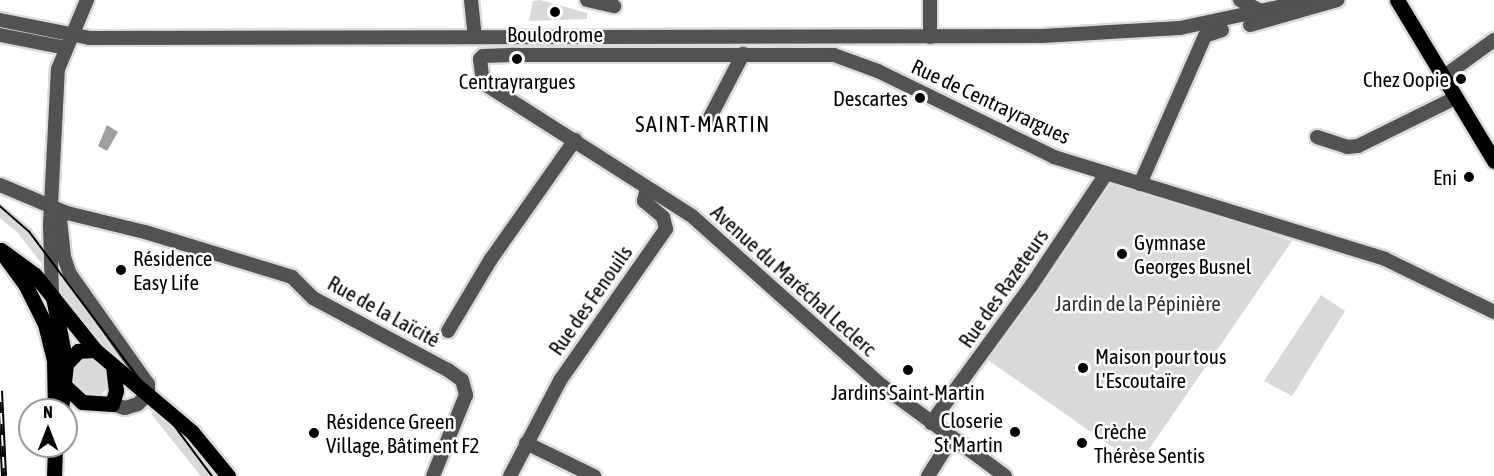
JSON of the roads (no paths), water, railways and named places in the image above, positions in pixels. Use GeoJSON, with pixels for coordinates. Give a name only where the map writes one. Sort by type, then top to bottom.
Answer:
{"type":"FeatureCollection","features":[{"type":"Feature","properties":{"kind":"main road"},"geometry":{"type":"LineString","coordinates":[[1399,1],[1494,161]]}},
{"type":"Feature","properties":{"kind":"main road"},"geometry":{"type":"LineString","coordinates":[[0,249],[21,261],[52,294],[95,350],[192,432],[228,476]]}},
{"type":"Feature","properties":{"kind":"main road"},"geometry":{"type":"LineString","coordinates":[[0,249],[25,284],[45,324],[54,360],[55,398]]}},
{"type":"Feature","properties":{"kind":"main road"},"geometry":{"type":"LineString","coordinates":[[52,294],[66,364],[64,398]]}},
{"type":"Feature","properties":{"kind":"main road"},"geometry":{"type":"LineString","coordinates":[[66,364],[78,351],[95,350]]}},
{"type":"Feature","properties":{"kind":"main road"},"geometry":{"type":"LineString","coordinates":[[66,387],[82,402],[112,404],[116,391],[113,367]]}},
{"type":"Feature","properties":{"kind":"main road"},"geometry":{"type":"LineString","coordinates":[[54,476],[55,458]]}},
{"type":"Feature","properties":{"kind":"street"},"geometry":{"type":"LineString","coordinates":[[52,294],[51,206],[58,69],[87,0]]}},
{"type":"Feature","properties":{"kind":"street"},"geometry":{"type":"LineString","coordinates":[[471,0],[475,37]]}},
{"type":"Feature","properties":{"kind":"street"},"geometry":{"type":"LineString","coordinates":[[587,0],[614,6]]}},
{"type":"Feature","properties":{"kind":"street"},"geometry":{"type":"LineString","coordinates":[[930,0],[930,37]]}},
{"type":"Feature","properties":{"kind":"street"},"geometry":{"type":"LineString","coordinates":[[1240,0],[1264,13]]}},
{"type":"Feature","properties":{"kind":"street"},"geometry":{"type":"LineString","coordinates":[[6,21],[89,38],[930,37],[1137,33],[1264,13],[1312,0]]}},
{"type":"Feature","properties":{"kind":"street"},"geometry":{"type":"LineString","coordinates":[[1140,184],[1207,33],[1273,21],[1337,0]]}},
{"type":"Feature","properties":{"kind":"street"},"geometry":{"type":"LineString","coordinates":[[7,36],[66,48]]}},
{"type":"Feature","properties":{"kind":"street"},"geometry":{"type":"LineString","coordinates":[[1443,77],[1494,40]]}},
{"type":"Feature","properties":{"kind":"street"},"geometry":{"type":"LineString","coordinates":[[708,121],[743,54]]}},
{"type":"Feature","properties":{"kind":"street","name":"Rue de Centrayrargues"},"geometry":{"type":"LineString","coordinates":[[483,56],[822,54],[852,60],[1021,143],[1106,174],[1385,259],[1494,312]]}},
{"type":"Feature","properties":{"kind":"street","name":"Avenue du Maréchal Leclerc"},"geometry":{"type":"LineString","coordinates":[[483,56],[478,68],[483,83],[575,140],[725,242],[820,333],[931,423],[1005,476]]}},
{"type":"Feature","properties":{"kind":"street"},"geometry":{"type":"LineString","coordinates":[[1317,137],[1347,147],[1358,146],[1455,98]]}},
{"type":"Feature","properties":{"kind":"street"},"geometry":{"type":"LineString","coordinates":[[448,332],[491,259],[575,140]]}},
{"type":"Feature","properties":{"kind":"street","name":"Rue des Razeteurs"},"geometry":{"type":"LineString","coordinates":[[931,423],[1020,302],[1106,174]]}},
{"type":"Feature","properties":{"kind":"street","name":"Rue de la Laïcité"},"geometry":{"type":"LineString","coordinates":[[0,185],[51,206],[292,277],[313,298],[462,380],[466,395],[433,476]]}},
{"type":"Feature","properties":{"kind":"street","name":"Rue des Fenouils"},"geometry":{"type":"LineString","coordinates":[[526,443],[561,379],[666,229],[663,217],[644,201],[647,188]]}},
{"type":"Feature","properties":{"kind":"street"},"geometry":{"type":"LineString","coordinates":[[51,206],[60,219],[66,266],[146,379],[148,394],[138,404],[125,408],[112,404]]}},
{"type":"Feature","properties":{"kind":"street"},"geometry":{"type":"LineString","coordinates":[[928,476],[952,438]]}},
{"type":"Feature","properties":{"kind":"street"},"geometry":{"type":"LineString","coordinates":[[510,476],[526,443],[594,476]]}},
{"type":"Feature","properties":{"kind":"tram line"},"geometry":{"type":"LineString","coordinates":[[0,206],[29,231],[212,476]]}},
{"type":"Feature","properties":{"kind":"railway"},"geometry":{"type":"LineString","coordinates":[[0,391],[4,476]]}},
{"type":"Feature","properties":{"kind":"place","name":"Boulodrome"},"geometry":{"type":"Point","coordinates":[555,12]}},
{"type":"Feature","properties":{"kind":"place","name":"Centrayrargues"},"geometry":{"type":"Point","coordinates":[517,59]}},
{"type":"Feature","properties":{"kind":"place","name":"Chez Oopie"},"geometry":{"type":"Point","coordinates":[1461,79]}},
{"type":"Feature","properties":{"kind":"place","name":"Descartes"},"geometry":{"type":"Point","coordinates":[920,98]}},
{"type":"Feature","properties":{"kind":"place","name":"Eni"},"geometry":{"type":"Point","coordinates":[1469,177]}},
{"type":"Feature","properties":{"kind":"place","name":"Gymnase Georges Busnel"},"geometry":{"type":"Point","coordinates":[1122,254]}},
{"type":"Feature","properties":{"kind":"place","name":"Résidence Easy Life"},"geometry":{"type":"Point","coordinates":[121,270]}},
{"type":"Feature","properties":{"kind":"place","name":"Maison pour tous L'Escoutaïre"},"geometry":{"type":"Point","coordinates":[1083,368]}},
{"type":"Feature","properties":{"kind":"place","name":"Jardins Saint-Martin"},"geometry":{"type":"Point","coordinates":[908,370]}},
{"type":"Feature","properties":{"kind":"place","name":"Closerie St Martin"},"geometry":{"type":"Point","coordinates":[1015,432]}},
{"type":"Feature","properties":{"kind":"place","name":"Résidence Green Village, Bâtiment F2"},"geometry":{"type":"Point","coordinates":[314,433]}},
{"type":"Feature","properties":{"kind":"place","name":"Crèche Thérèse Sentis"},"geometry":{"type":"Point","coordinates":[1082,443]}},
{"type":"Feature","properties":{"kind":"district","name":"SAINT-MARTIN"},"geometry":{"type":"Point","coordinates":[703,125]}},
{"type":"Feature","properties":{"kind":"park label","name":"Jardin de la Pépinière"},"geometry":{"type":"Point","coordinates":[1138,303]}}]}
